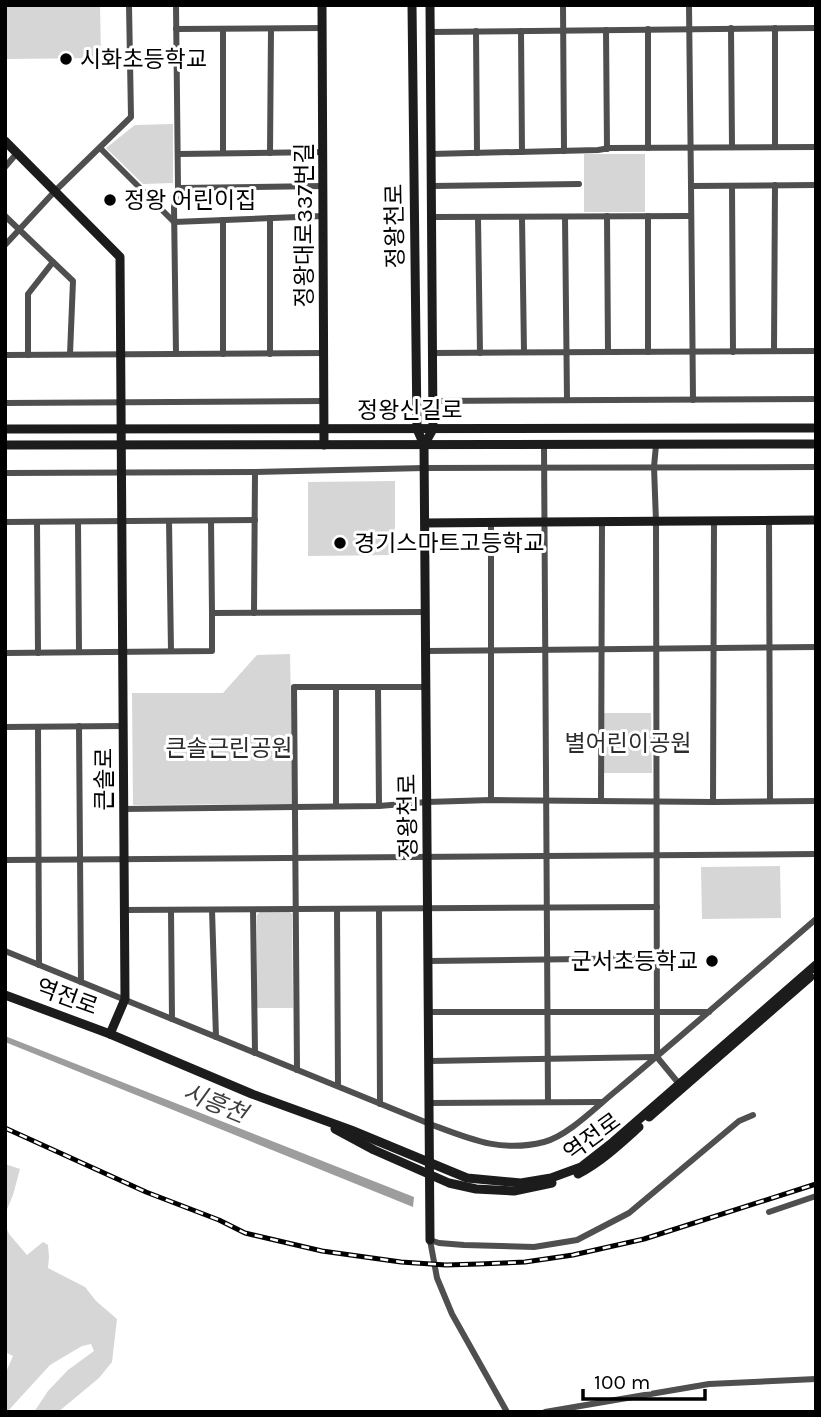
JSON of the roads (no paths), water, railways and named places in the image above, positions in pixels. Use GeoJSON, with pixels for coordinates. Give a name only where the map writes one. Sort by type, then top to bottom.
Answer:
{"type":"FeatureCollection","features":[{"type":"Feature","properties":{"kind":"street"},"geometry":{"type":"LineString","coordinates":[[5,245],[55,191],[131,117],[129,5]]}},
{"type":"Feature","properties":{"kind":"street"},"geometry":{"type":"LineString","coordinates":[[176,5],[176,354]]}},
{"type":"Feature","properties":{"kind":"street","name":"정왕대로337번길"},"geometry":{"type":"LineString","coordinates":[[322,5],[324,445]]}},
{"type":"Feature","properties":{"kind":"street","name":"정왕천로"},"geometry":{"type":"LineString","coordinates":[[412,5],[416,429],[424,445],[430,1240]]}},
{"type":"Feature","properties":{"kind":"street","name":"정왕천로"},"geometry":{"type":"LineString","coordinates":[[424,445],[433,429],[430,5]]}},
{"type":"Feature","properties":{"kind":"street"},"geometry":{"type":"LineString","coordinates":[[563,5],[564,151]]}},
{"type":"Feature","properties":{"kind":"street"},"geometry":{"type":"LineString","coordinates":[[689,5],[693,400]]}},
{"type":"Feature","properties":{"kind":"street"},"geometry":{"type":"LineString","coordinates":[[430,32],[816,27]]}},
{"type":"Feature","properties":{"kind":"street"},"geometry":{"type":"LineString","coordinates":[[176,29],[322,28]]}},
{"type":"Feature","properties":{"kind":"street"},"geometry":{"type":"LineString","coordinates":[[731,28],[733,147]]}},
{"type":"Feature","properties":{"kind":"street"},"geometry":{"type":"LineString","coordinates":[[775,28],[775,147]]}},
{"type":"Feature","properties":{"kind":"street"},"geometry":{"type":"LineString","coordinates":[[223,29],[223,153]]}},
{"type":"Feature","properties":{"kind":"street"},"geometry":{"type":"LineString","coordinates":[[271,29],[271,153]]}},
{"type":"Feature","properties":{"kind":"street"},"geometry":{"type":"LineString","coordinates":[[648,29],[648,148]]}},
{"type":"Feature","properties":{"kind":"street"},"geometry":{"type":"LineString","coordinates":[[606,30],[607,149]]}},
{"type":"Feature","properties":{"kind":"street"},"geometry":{"type":"LineString","coordinates":[[476,31],[477,153]]}},
{"type":"Feature","properties":{"kind":"street"},"geometry":{"type":"LineString","coordinates":[[521,31],[522,152]]}},
{"type":"Feature","properties":{"kind":"street","name":"큰솔로"},"geometry":{"type":"LineString","coordinates":[[5,141],[120,257],[125,999],[110,1034]]}},
{"type":"Feature","properties":{"kind":"street"},"geometry":{"type":"LineString","coordinates":[[431,154],[816,147]]}},
{"type":"Feature","properties":{"kind":"street"},"geometry":{"type":"LineString","coordinates":[[100,148],[174,222],[323,216]]}},
{"type":"Feature","properties":{"kind":"street"},"geometry":{"type":"LineString","coordinates":[[178,154],[323,152]]}},
{"type":"Feature","properties":{"kind":"street"},"geometry":{"type":"LineString","coordinates":[[5,167],[17,153]]}},
{"type":"Feature","properties":{"kind":"street","name":"정왕천로"},"geometry":{"type":"LineString","coordinates":[[431,186],[579,184]]}},
{"type":"Feature","properties":{"kind":"street"},"geometry":{"type":"LineString","coordinates":[[774,351],[775,185]]}},
{"type":"Feature","properties":{"kind":"street"},"geometry":{"type":"LineString","coordinates":[[691,186],[816,185]]}},
{"type":"Feature","properties":{"kind":"street"},"geometry":{"type":"LineString","coordinates":[[178,188],[323,186]]}},
{"type":"Feature","properties":{"kind":"street"},"geometry":{"type":"LineString","coordinates":[[732,186],[733,352]]}},
{"type":"Feature","properties":{"kind":"street"},"geometry":{"type":"LineString","coordinates":[[5,216],[73,281],[70,354]]}},
{"type":"Feature","properties":{"kind":"street"},"geometry":{"type":"LineString","coordinates":[[565,216],[566,400]]}},
{"type":"Feature","properties":{"kind":"street"},"geometry":{"type":"LineString","coordinates":[[607,216],[608,352]]}},
{"type":"Feature","properties":{"kind":"street"},"geometry":{"type":"LineString","coordinates":[[648,216],[648,352]]}},
{"type":"Feature","properties":{"kind":"street"},"geometry":{"type":"LineString","coordinates":[[432,217],[691,216]]}},
{"type":"Feature","properties":{"kind":"street"},"geometry":{"type":"LineString","coordinates":[[478,217],[480,353]]}},
{"type":"Feature","properties":{"kind":"street"},"geometry":{"type":"LineString","coordinates":[[522,217],[524,352]]}},
{"type":"Feature","properties":{"kind":"street"},"geometry":{"type":"LineString","coordinates":[[270,218],[270,354]]}},
{"type":"Feature","properties":{"kind":"street"},"geometry":{"type":"LineString","coordinates":[[223,220],[223,354]]}},
{"type":"Feature","properties":{"kind":"street"},"geometry":{"type":"LineString","coordinates":[[28,355],[28,294],[53,262]]}},
{"type":"Feature","properties":{"kind":"street"},"geometry":{"type":"LineString","coordinates":[[433,353],[816,351]]}},
{"type":"Feature","properties":{"kind":"street"},"geometry":{"type":"LineString","coordinates":[[5,355],[324,353]]}},
{"type":"Feature","properties":{"kind":"street"},"geometry":{"type":"LineString","coordinates":[[433,401],[816,399]]}},
{"type":"Feature","properties":{"kind":"street"},"geometry":{"type":"LineString","coordinates":[[5,403],[324,401]]}},
{"type":"Feature","properties":{"kind":"street","name":"정왕신길로"},"geometry":{"type":"LineString","coordinates":[[5,429],[816,428]]}},
{"type":"Feature","properties":{"kind":"street"},"geometry":{"type":"LineString","coordinates":[[544,444],[548,1102]]}},
{"type":"Feature","properties":{"kind":"street"},"geometry":{"type":"LineString","coordinates":[[656,444],[657,1057],[681,1086]]}},
{"type":"Feature","properties":{"kind":"street","name":"정왕신길로"},"geometry":{"type":"LineString","coordinates":[[5,445],[816,444]]}},
{"type":"Feature","properties":{"kind":"street"},"geometry":{"type":"LineString","coordinates":[[5,473],[816,467]]}},
{"type":"Feature","properties":{"kind":"street"},"geometry":{"type":"LineString","coordinates":[[254,613],[255,472]]}},
{"type":"Feature","properties":{"kind":"street"},"geometry":{"type":"LineString","coordinates":[[5,522],[255,520]]}},
{"type":"Feature","properties":{"kind":"street"},"geometry":{"type":"LineString","coordinates":[[425,523],[816,520]]}},
{"type":"Feature","properties":{"kind":"street"},"geometry":{"type":"LineString","coordinates":[[169,521],[171,651]]}},
{"type":"Feature","properties":{"kind":"street"},"geometry":{"type":"LineString","coordinates":[[5,653],[212,651],[211,521]]}},
{"type":"Feature","properties":{"kind":"street"},"geometry":{"type":"LineString","coordinates":[[713,802],[714,521]]}},
{"type":"Feature","properties":{"kind":"street"},"geometry":{"type":"LineString","coordinates":[[769,521],[770,801]]}},
{"type":"Feature","properties":{"kind":"street"},"geometry":{"type":"LineString","coordinates":[[37,522],[38,653]]}},
{"type":"Feature","properties":{"kind":"street"},"geometry":{"type":"LineString","coordinates":[[78,522],[79,652]]}},
{"type":"Feature","properties":{"kind":"street"},"geometry":{"type":"LineString","coordinates":[[601,522],[601,800]]}},
{"type":"Feature","properties":{"kind":"street"},"geometry":{"type":"LineString","coordinates":[[491,523],[491,800]]}},
{"type":"Feature","properties":{"kind":"street"},"geometry":{"type":"LineString","coordinates":[[212,614],[426,612]]}},
{"type":"Feature","properties":{"kind":"street"},"geometry":{"type":"LineString","coordinates":[[426,650],[816,647]]}},
{"type":"Feature","properties":{"kind":"street"},"geometry":{"type":"LineString","coordinates":[[297,1070],[294,687],[426,687]]}},
{"type":"Feature","properties":{"kind":"street"},"geometry":{"type":"LineString","coordinates":[[336,687],[336,806]]}},
{"type":"Feature","properties":{"kind":"street"},"geometry":{"type":"LineString","coordinates":[[378,687],[379,806]]}},
{"type":"Feature","properties":{"kind":"street"},"geometry":{"type":"LineString","coordinates":[[79,726],[81,982]]}},
{"type":"Feature","properties":{"kind":"street"},"geometry":{"type":"LineString","coordinates":[[5,727],[123,726]]}},
{"type":"Feature","properties":{"kind":"street"},"geometry":{"type":"LineString","coordinates":[[38,727],[39,965]]}},
{"type":"Feature","properties":{"kind":"street"},"geometry":{"type":"LineString","coordinates":[[124,809],[379,806],[491,800],[816,800]]}},
{"type":"Feature","properties":{"kind":"street"},"geometry":{"type":"LineString","coordinates":[[5,860],[816,853]]}},
{"type":"Feature","properties":{"kind":"street"},"geometry":{"type":"LineString","coordinates":[[124,910],[657,907]]}},
{"type":"Feature","properties":{"kind":"street"},"geometry":{"type":"LineString","coordinates":[[337,909],[338,1086]]}},
{"type":"Feature","properties":{"kind":"street"},"geometry":{"type":"LineString","coordinates":[[379,909],[380,1104]]}},
{"type":"Feature","properties":{"kind":"street"},"geometry":{"type":"LineString","coordinates":[[171,910],[172,1019]]}},
{"type":"Feature","properties":{"kind":"street"},"geometry":{"type":"LineString","coordinates":[[212,910],[216,1037]]}},
{"type":"Feature","properties":{"kind":"street"},"geometry":{"type":"LineString","coordinates":[[253,910],[256,1053]]}},
{"type":"Feature","properties":{"kind":"street"},"geometry":{"type":"LineString","coordinates":[[5,951],[430,1124],[480,1143],[515,1147],[553,1139],[563,1134],[657,1057],[816,919]]}},
{"type":"Feature","properties":{"kind":"street"},"geometry":{"type":"LineString","coordinates":[[429,961],[657,958]]}},
{"type":"Feature","properties":{"kind":"street","name":"역전로"},"geometry":{"type":"LineString","coordinates":[[309,1115],[374,1150],[449,1183],[476,1189],[514,1191],[557,1182],[590,1168],[615,1149],[816,965]]}},
{"type":"Feature","properties":{"kind":"street","name":"역전로"},"geometry":{"type":"LineString","coordinates":[[5,995],[110,1034],[252,1094],[373,1139],[467,1178],[521,1183],[551,1178],[581,1167],[816,972]]}},
{"type":"Feature","properties":{"kind":"street"},"geometry":{"type":"LineString","coordinates":[[429,1012],[709,1012]]}},
{"type":"Feature","properties":{"kind":"street"},"geometry":{"type":"LineString","coordinates":[[430,1061],[657,1057]]}},
{"type":"Feature","properties":{"kind":"street"},"geometry":{"type":"LineString","coordinates":[[430,1103],[602,1102]]}},
{"type":"Feature","properties":{"kind":"street"},"geometry":{"type":"LineString","coordinates":[[507,1412],[452,1314],[437,1278],[430,1240],[464,1245],[534,1247],[577,1240],[629,1213],[739,1121],[752,1115]]}},
{"type":"Feature","properties":{"kind":"street"},"geometry":{"type":"LineString","coordinates":[[769,1212],[816,1196]]}},
{"type":"Feature","properties":{"kind":"street"},"geometry":{"type":"LineString","coordinates":[[545,1412],[709,1384],[816,1379]]}},
{"type":"Feature","properties":{"kind":"railway"},"geometry":{"type":"LineString","coordinates":[[5,1128],[146,1192],[245,1233],[322,1251],[401,1262],[479,1264],[525,1262],[573,1255],[644,1239],[816,1184]]}},
{"type":"Feature","properties":{"kind":"place","name":"시화초등학교"},"geometry":{"type":"Point","coordinates":[66,59]}},
{"type":"Feature","properties":{"kind":"place","name":"정왕 어린이집"},"geometry":{"type":"Point","coordinates":[110,200]}},
{"type":"Feature","properties":{"kind":"place","name":"경기스마트고등학교"},"geometry":{"type":"Point","coordinates":[340,543]}},
{"type":"Feature","properties":{"kind":"place","name":"군서초등학교"},"geometry":{"type":"Point","coordinates":[712,961]}},
{"type":"Feature","properties":{"kind":"park label","name":"별어린이공원"},"geometry":{"type":"Point","coordinates":[628,743]}},
{"type":"Feature","properties":{"kind":"park label","name":"큰솔근린공원"},"geometry":{"type":"Point","coordinates":[229,748]}},
{"type":"Feature","properties":{"kind":"water label","name":"시흥천"},"geometry":{"type":"Point","coordinates":[215,1103]}}]}
